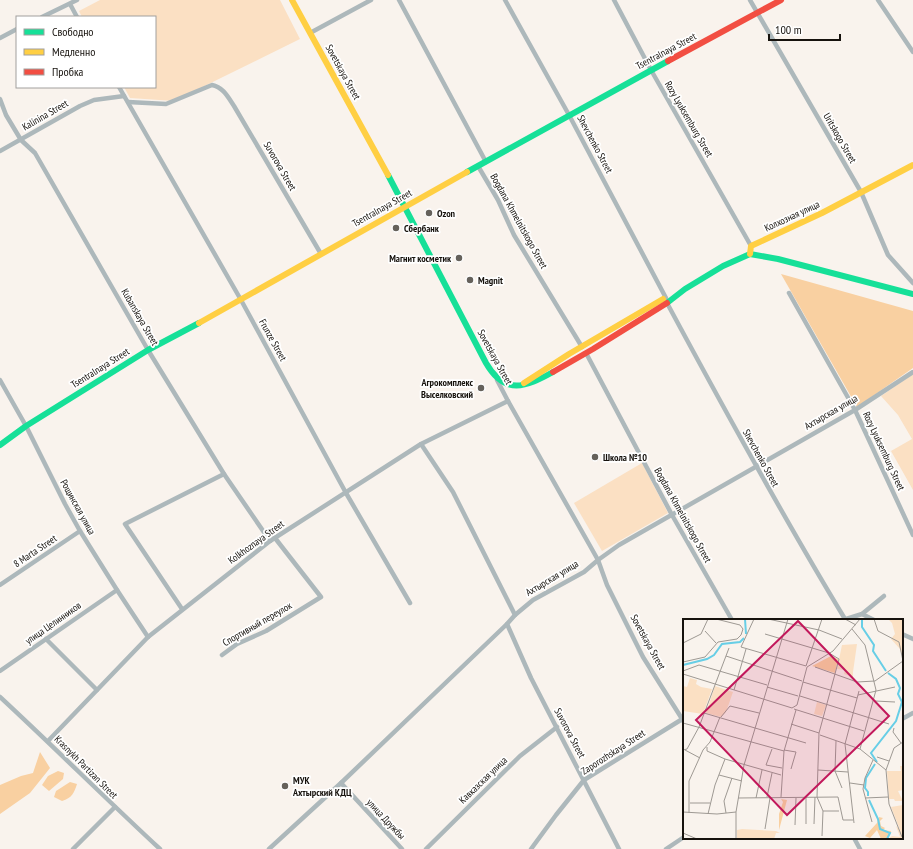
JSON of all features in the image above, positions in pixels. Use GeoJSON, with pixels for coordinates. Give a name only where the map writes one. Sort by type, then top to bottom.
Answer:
{"type":"FeatureCollection","features":[{"type":"Feature","properties":{"kind":"main road","name":"Sovetskaya Street"},"geometry":{"type":"LineString","coordinates":[[292,0],[405,206],[485,361],[497,378]]}},
{"type":"Feature","properties":{"kind":"main road","name":"Tsentralnaya Street"},"geometry":{"type":"LineString","coordinates":[[0,445],[26,426],[148,350],[241,300],[405,206],[569,115],[782,0]]}},
{"type":"Feature","properties":{"kind":"main road","name":"Колхозная улица"},"geometry":{"type":"LineString","coordinates":[[751,246],[822,213],[913,165]]}},
{"type":"Feature","properties":{"kind":"main road"},"geometry":{"type":"LineString","coordinates":[[750,254],[751,246]]}},
{"type":"Feature","properties":{"kind":"main road"},"geometry":{"type":"LineString","coordinates":[[518,386],[582,346],[666,300],[723,266],[750,254],[793,263],[913,294]]}},
{"type":"Feature","properties":{"kind":"main road"},"geometry":{"type":"LineString","coordinates":[[497,378],[518,386],[526,386],[535,382],[586,353],[666,300]]}},
{"type":"Feature","properties":{"kind":"street"},"geometry":{"type":"LineString","coordinates":[[44,16],[78,0]]}},
{"type":"Feature","properties":{"kind":"street"},"geometry":{"type":"LineString","coordinates":[[310,33],[371,0]]}},
{"type":"Feature","properties":{"kind":"street","name":"Bogdana Khmelnitskogo Street"},"geometry":{"type":"LineString","coordinates":[[399,0],[486,162]]}},
{"type":"Feature","properties":{"kind":"street","name":"Shevchenko Street"},"geometry":{"type":"LineString","coordinates":[[505,0],[569,115],[756,467],[800,546],[844,619]]}},
{"type":"Feature","properties":{"kind":"street","name":"Rozy Lyuksemburg Street"},"geometry":{"type":"LineString","coordinates":[[614,0],[651,70],[751,246]]}},
{"type":"Feature","properties":{"kind":"street","name":"Uritskogo Street"},"geometry":{"type":"LineString","coordinates":[[750,0],[861,192],[888,255],[913,283]]}},
{"type":"Feature","properties":{"kind":"street"},"geometry":{"type":"LineString","coordinates":[[878,0],[913,52]]}},
{"type":"Feature","properties":{"kind":"street"},"geometry":{"type":"LineString","coordinates":[[70,4],[77,16]]}},
{"type":"Feature","properties":{"kind":"street"},"geometry":{"type":"LineString","coordinates":[[0,38],[16,30]]}},
{"type":"Feature","properties":{"kind":"street","name":"Suvorova Street"},"geometry":{"type":"LineString","coordinates":[[128,102],[166,104],[212,85],[217,86],[222,90],[234,106],[321,254]]}},
{"type":"Feature","properties":{"kind":"street","name":"Frunze Street"},"geometry":{"type":"LineString","coordinates":[[120,88],[241,300],[346,493],[410,603]]}},
{"type":"Feature","properties":{"kind":"street","name":"Kalinina Street"},"geometry":{"type":"LineString","coordinates":[[0,151],[80,106],[94,100],[124,96]]}},
{"type":"Feature","properties":{"kind":"street","name":"Kubanskaya Street"},"geometry":{"type":"LineString","coordinates":[[0,99],[20,140],[35,153],[148,350],[224,474],[270,541]]}},
{"type":"Feature","properties":{"kind":"street","name":"Bogdana Khmelnitskogo Street"},"geometry":{"type":"LineString","coordinates":[[478,166],[498,200],[514,236],[582,346]]}},
{"type":"Feature","properties":{"kind":"street","name":"Rozy Lyuksemburg Street"},"geometry":{"type":"LineString","coordinates":[[789,293],[855,410],[913,535]]}},
{"type":"Feature","properties":{"kind":"street","name":"Bogdana Khmelnitskogo Street"},"geometry":{"type":"LineString","coordinates":[[586,353],[672,515],[731,619]]}},
{"type":"Feature","properties":{"kind":"street","name":"Ахтырская улица"},"geometry":{"type":"LineString","coordinates":[[269,849],[341,783],[515,615],[533,600],[584,572],[619,545],[855,410],[913,372]]}},
{"type":"Feature","properties":{"kind":"street","name":"Sovetskaya Street"},"geometry":{"type":"LineString","coordinates":[[497,378],[508,401],[598,560],[607,585],[643,657],[683,720]]}},
{"type":"Feature","properties":{"kind":"street","name":"Рощинская улица"},"geometry":{"type":"LineString","coordinates":[[0,380],[26,426],[80,531],[148,637]]}},
{"type":"Feature","properties":{"kind":"street","name":"Kolkhoznaya Street"},"geometry":{"type":"LineString","coordinates":[[48,741],[148,637],[270,541],[421,444],[508,401]]}},
{"type":"Feature","properties":{"kind":"street"},"geometry":{"type":"LineString","coordinates":[[421,444],[453,492],[515,615]]}},
{"type":"Feature","properties":{"kind":"street"},"geometry":{"type":"LineString","coordinates":[[182,609],[125,524],[224,474]]}},
{"type":"Feature","properties":{"kind":"street","name":"8 Marta Street"},"geometry":{"type":"LineString","coordinates":[[0,585],[80,531]]}},
{"type":"Feature","properties":{"kind":"street","name":"Спортивный переулок"},"geometry":{"type":"LineString","coordinates":[[222,655],[237,644],[266,631],[321,596],[275,538]]}},
{"type":"Feature","properties":{"kind":"street","name":"улица Целинников"},"geometry":{"type":"LineString","coordinates":[[0,671],[117,590]]}},
{"type":"Feature","properties":{"kind":"street"},"geometry":{"type":"LineString","coordinates":[[844,619],[862,614],[884,596]]}},
{"type":"Feature","properties":{"kind":"street"},"geometry":{"type":"LineString","coordinates":[[862,614],[872,619]]}},
{"type":"Feature","properties":{"kind":"street","name":"Suvorova Street"},"geometry":{"type":"LineString","coordinates":[[507,624],[531,678],[619,849]]}},
{"type":"Feature","properties":{"kind":"street"},"geometry":{"type":"LineString","coordinates":[[903,634],[913,639]]}},
{"type":"Feature","properties":{"kind":"street"},"geometry":{"type":"LineString","coordinates":[[46,639],[97,690]]}},
{"type":"Feature","properties":{"kind":"street","name":"Krasnykh Partizan Street"},"geometry":{"type":"LineString","coordinates":[[0,697],[160,849]]}},
{"type":"Feature","properties":{"kind":"street"},"geometry":{"type":"LineString","coordinates":[[903,718],[913,713]]}},
{"type":"Feature","properties":{"kind":"street","name":"Zaporozhskaya Street"},"geometry":{"type":"LineString","coordinates":[[531,849],[584,780],[683,720]]}},
{"type":"Feature","properties":{"kind":"street","name":"Кавказская улица"},"geometry":{"type":"LineString","coordinates":[[426,849],[520,756],[557,727]]}},
{"type":"Feature","properties":{"kind":"street","name":"улица Дружбы"},"geometry":{"type":"LineString","coordinates":[[341,783],[402,849]]}},
{"type":"Feature","properties":{"kind":"street"},"geometry":{"type":"LineString","coordinates":[[73,849],[115,807]]}},
{"type":"Feature","properties":{"kind":"street"},"geometry":{"type":"LineString","coordinates":[[666,849],[683,838]]}},
{"type":"Feature","properties":{"kind":"street"},"geometry":{"type":"LineString","coordinates":[[855,839],[860,849]]}},
{"type":"Feature","properties":{"kind":"shaded area"},"geometry":{"type":"Polygon","coordinates":[[[100,0],[280,0],[300,39],[174,101],[130,98],[125,88],[156,88],[156,16],[82,16],[79,11],[100,0]]]}},
{"type":"Feature","properties":{"kind":"shaded area"},"geometry":{"type":"Polygon","coordinates":[[[781,274],[913,311],[913,368],[857,407],[781,274]]]}},
{"type":"Feature","properties":{"kind":"shaded area"},"geometry":{"type":"Polygon","coordinates":[[[913,374],[913,490],[891,451],[912,439],[898,415],[881,396],[913,374]]]}},
{"type":"Feature","properties":{"kind":"shaded area"},"geometry":{"type":"Polygon","coordinates":[[[642,463],[668,513],[602,551],[574,503],[642,463]]]}},
{"type":"Feature","properties":{"kind":"shaded area"},"geometry":{"type":"Polygon","coordinates":[[[40,752],[50,768],[30,793],[0,814],[0,785],[21,776],[33,773],[40,752]]]}},
{"type":"Feature","properties":{"kind":"shaded area"},"geometry":{"type":"Polygon","coordinates":[[[58,771],[64,773],[63,779],[49,791],[42,785],[48,776],[58,771]]]}},
{"type":"Feature","properties":{"kind":"shaded area"},"geometry":{"type":"Polygon","coordinates":[[[70,782],[77,784],[74,793],[70,797],[62,801],[54,797],[56,791],[70,782]]]}},
{"type":"Feature","properties":{"kind":"traffic: fast"},"geometry":{"type":"LineString","coordinates":[[467,172],[668,61]]}},
{"type":"Feature","properties":{"kind":"traffic: fast"},"geometry":{"type":"LineString","coordinates":[[388,175],[486,363],[493,373],[508,384],[516,386],[534,382],[553,372]]}},
{"type":"Feature","properties":{"kind":"traffic: fast"},"geometry":{"type":"LineString","coordinates":[[667,303],[685,289],[723,266],[750,254],[778,259],[913,294]]}},
{"type":"Feature","properties":{"kind":"traffic: fast"},"geometry":{"type":"LineString","coordinates":[[0,445],[26,426],[148,350],[199,323]]}},
{"type":"Feature","properties":{"kind":"traffic: slow"},"geometry":{"type":"LineString","coordinates":[[292,0],[388,175]]}},
{"type":"Feature","properties":{"kind":"traffic: slow"},"geometry":{"type":"LineString","coordinates":[[750,254],[751,246],[822,213],[913,165]]}},
{"type":"Feature","properties":{"kind":"traffic: slow"},"geometry":{"type":"LineString","coordinates":[[199,323],[467,172]]}},
{"type":"Feature","properties":{"kind":"traffic: slow"},"geometry":{"type":"LineString","coordinates":[[524,383],[569,354],[663,299]]}},
{"type":"Feature","properties":{"kind":"traffic: jam"},"geometry":{"type":"LineString","coordinates":[[668,61],[781,0]]}},
{"type":"Feature","properties":{"kind":"traffic: jam"},"geometry":{"type":"LineString","coordinates":[[553,372],[667,303]]}},
{"type":"Feature","properties":{"kind":"place","name":"Ozon"},"geometry":{"type":"Point","coordinates":[429,213]}},
{"type":"Feature","properties":{"kind":"place","name":"Сбербанк"},"geometry":{"type":"Point","coordinates":[396,228]}},
{"type":"Feature","properties":{"kind":"place","name":"Магнит косметик"},"geometry":{"type":"Point","coordinates":[459,258]}},
{"type":"Feature","properties":{"kind":"place","name":"Magnit"},"geometry":{"type":"Point","coordinates":[470,280]}},
{"type":"Feature","properties":{"kind":"place","name":"Агрокомплекс Выселковский"},"geometry":{"type":"Point","coordinates":[481,388]}},
{"type":"Feature","properties":{"kind":"place","name":"Школа №10"},"geometry":{"type":"Point","coordinates":[595,457]}},
{"type":"Feature","properties":{"kind":"place","name":"МУК Ахтырский КДЦ"},"geometry":{"type":"Point","coordinates":[285,786]}}]}
